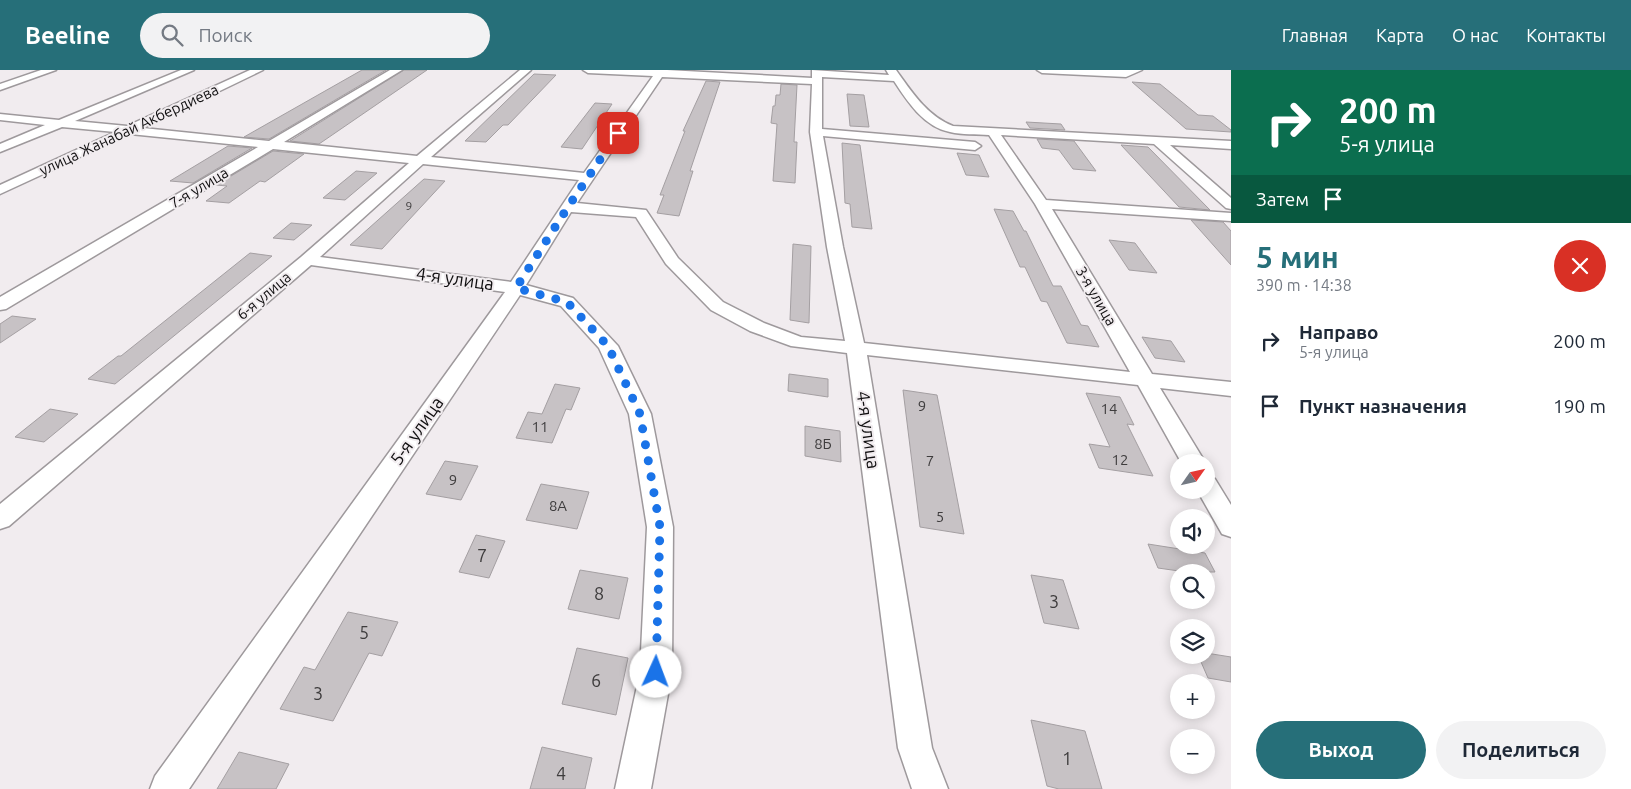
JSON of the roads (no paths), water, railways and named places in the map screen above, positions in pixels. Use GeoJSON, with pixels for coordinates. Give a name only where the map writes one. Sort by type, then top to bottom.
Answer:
{"type":"FeatureCollection","features":[{"type":"Feature","properties":{"kind":"street"},"geometry":{"type":"LineString","coordinates":[[0,87],[51,70]]}},
{"type":"Feature","properties":{"kind":"street","name":"улица Жанабай Акбердиева"},"geometry":{"type":"LineString","coordinates":[[0,148],[189,70]]}},
{"type":"Feature","properties":{"kind":"street","name":"улица Жанабай Акбердиева"},"geometry":{"type":"LineString","coordinates":[[0,190],[258,70]]}},
{"type":"Feature","properties":{"kind":"street","name":"7-я улица"},"geometry":{"type":"LineString","coordinates":[[0,306],[397,70]]}},
{"type":"Feature","properties":{"kind":"street","name":"6-я улица"},"geometry":{"type":"LineString","coordinates":[[0,519],[307,260],[526,70]]}},
{"type":"Feature","properties":{"kind":"street"},"geometry":{"type":"LineString","coordinates":[[588,70],[817,75],[894,74],[916,104],[940,126],[993,132],[1231,145]]}},
{"type":"Feature","properties":{"kind":"street"},"geometry":{"type":"LineString","coordinates":[[1042,70],[1126,74],[1137,70]]}},
{"type":"Feature","properties":{"kind":"street","name":"5-я улица"},"geometry":{"type":"LineString","coordinates":[[168,789],[516,288],[588,177],[660,72]]}},
{"type":"Feature","properties":{"kind":"street","name":"4-я улица"},"geometry":{"type":"LineString","coordinates":[[817,75],[816,132],[835,247],[856,350],[915,748],[930,789]]}},
{"type":"Feature","properties":{"kind":"street"},"geometry":{"type":"LineString","coordinates":[[0,117],[588,177]]}},
{"type":"Feature","properties":{"kind":"street"},"geometry":{"type":"LineString","coordinates":[[816,132],[1005,148]]}},
{"type":"Feature","properties":{"kind":"street","name":"3-я улица"},"geometry":{"type":"LineString","coordinates":[[993,132],[1042,204],[1188,454]]}},
{"type":"Feature","properties":{"kind":"street"},"geometry":{"type":"LineString","coordinates":[[1158,141],[1231,205]]}},
{"type":"Feature","properties":{"kind":"street"},"geometry":{"type":"LineString","coordinates":[[1042,204],[1231,216]]}},
{"type":"Feature","properties":{"kind":"street"},"geometry":{"type":"LineString","coordinates":[[568,207],[641,213],[672,261],[717,306],[757,328],[798,342],[856,350],[1231,390]]}},
{"type":"Feature","properties":{"kind":"street","name":"4-я улица"},"geometry":{"type":"LineString","coordinates":[[307,260],[516,288],[567,302],[608,346],[640,414],[660,527],[656,672],[633,789]]}},
{"type":"Feature","properties":{"kind":"street"},"geometry":{"type":"LineString","coordinates":[[1214,499],[1231,527]]}}]}
